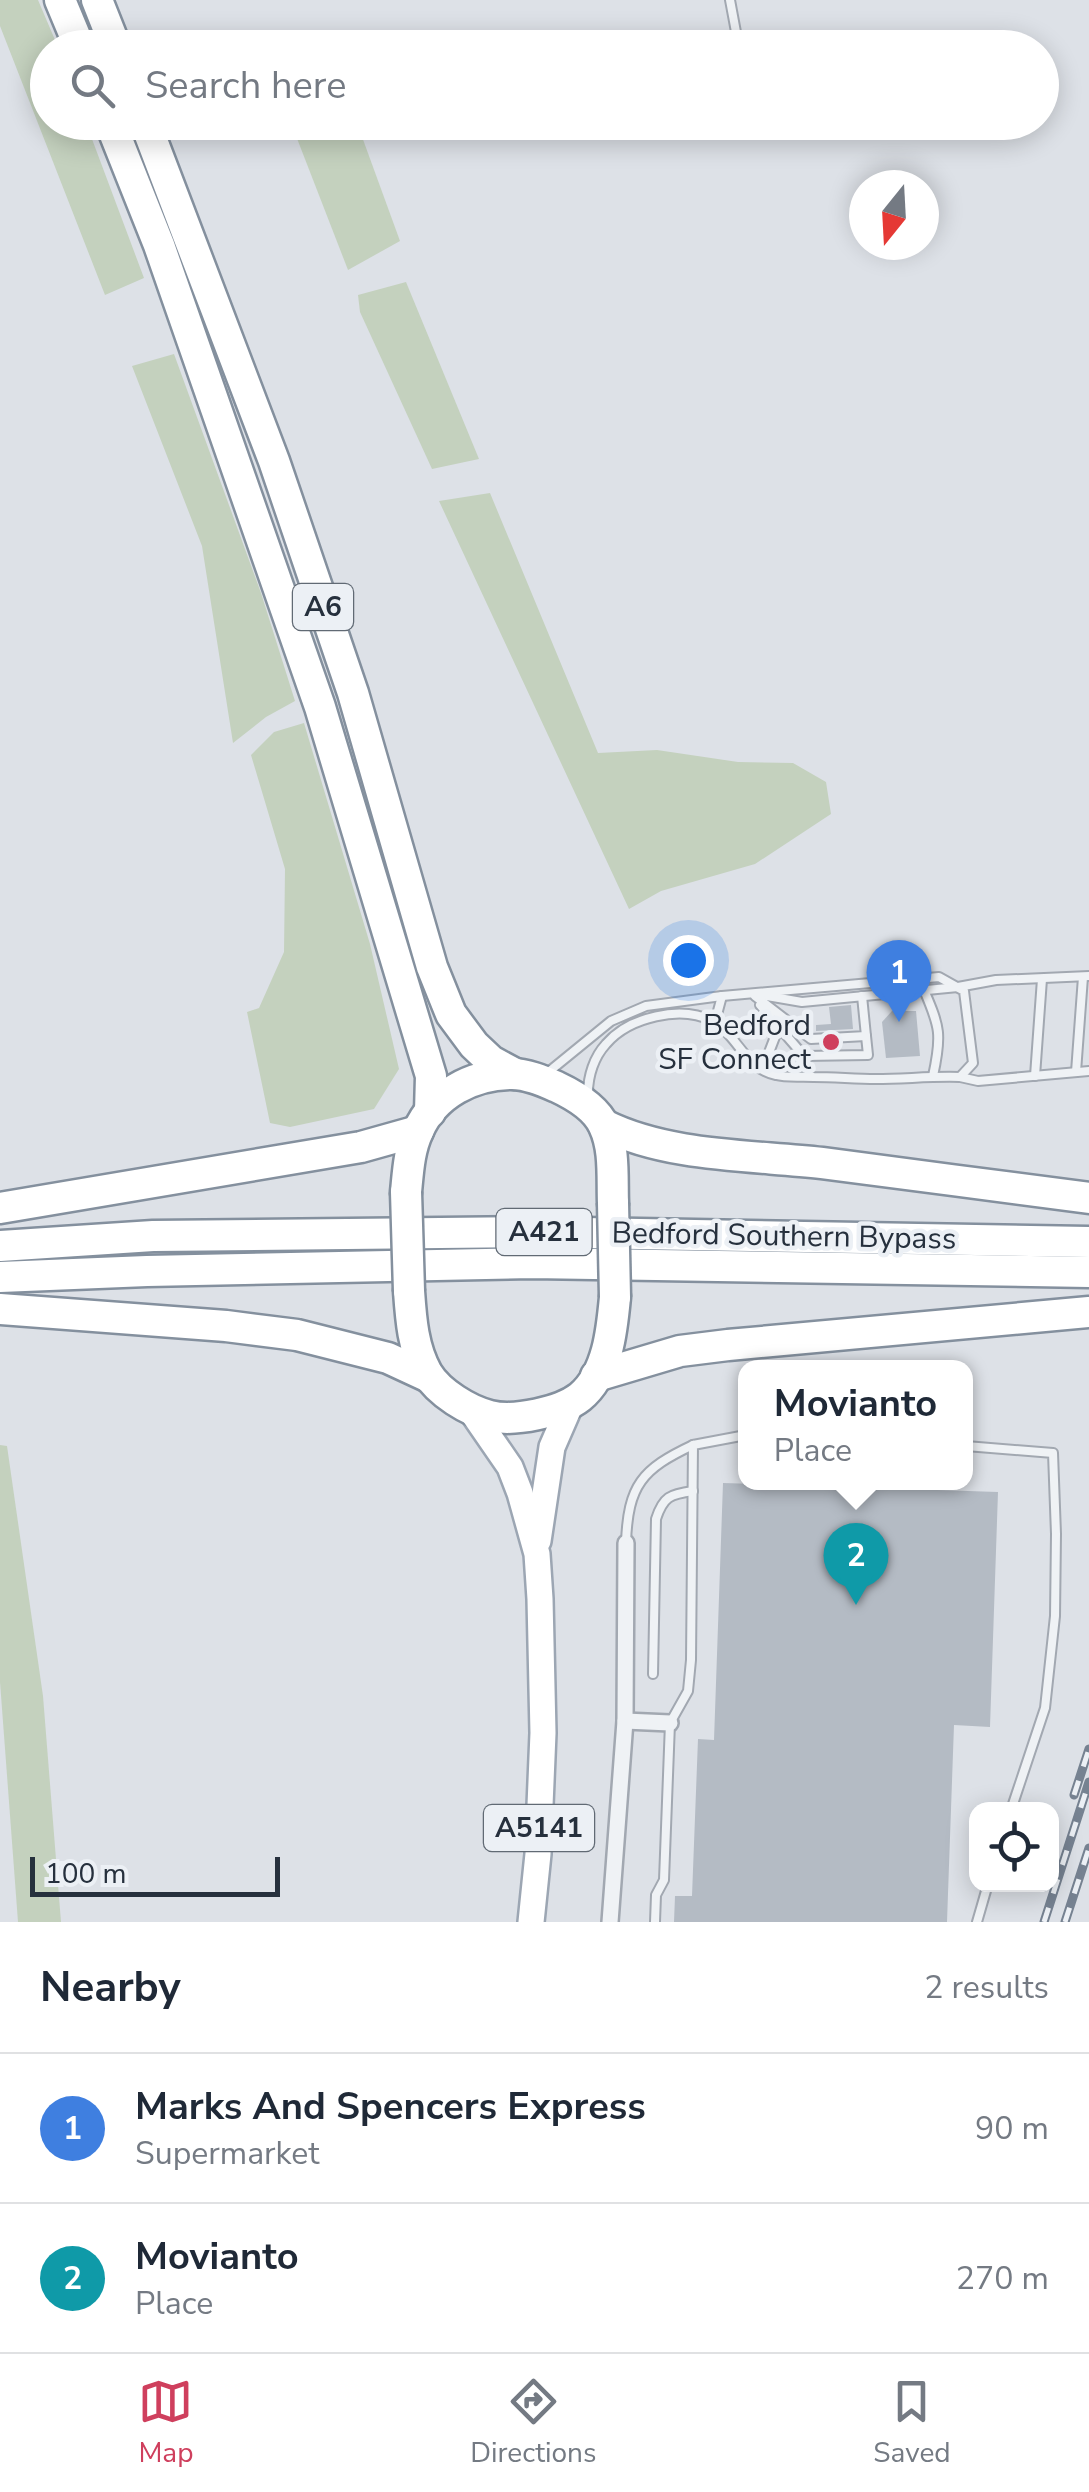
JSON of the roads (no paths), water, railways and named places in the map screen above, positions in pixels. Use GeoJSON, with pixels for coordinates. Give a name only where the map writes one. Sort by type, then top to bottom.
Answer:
{"type":"FeatureCollection","features":[{"type":"Feature","properties":{"kind":"highway"},"geometry":{"type":"LineString","coordinates":[[60,0],[72,30]]}},
{"type":"Feature","properties":{"kind":"highway"},"geometry":{"type":"LineString","coordinates":[[97,0],[109,30]]}},
{"type":"Feature","properties":{"kind":"highway","name":"A6"},"geometry":{"type":"LineString","coordinates":[[117,140],[159,244],[320,707],[432,1076],[424,1121]]}},
{"type":"Feature","properties":{"kind":"highway","name":"A6"},"geometry":{"type":"LineString","coordinates":[[152,140],[274,461],[352,693],[432,966],[451,1014],[474,1046],[491,1061],[526,1076]]}},
{"type":"Feature","properties":{"kind":"highway"},"geometry":{"type":"LineString","coordinates":[[429,1378],[417,1351],[411,1320],[406,1192],[409,1161],[424,1121],[446,1095],[468,1082],[526,1076],[564,1090],[628,1137],[662,1146],[1089,1198]]}},
{"type":"Feature","properties":{"kind":"highway"},"geometry":{"type":"LineString","coordinates":[[0,1309],[296,1334],[388,1358],[429,1378],[470,1408],[492,1417],[547,1412],[580,1396],[596,1376],[612,1334],[615,1297],[611,1154],[596,1115]]}},
{"type":"Feature","properties":{"kind":"highway"},"geometry":{"type":"LineString","coordinates":[[0,1208],[361,1148],[424,1121]]}},
{"type":"Feature","properties":{"kind":"highway","name":"Bedford Southern Bypass"},"geometry":{"type":"LineString","coordinates":[[0,1246],[153,1236],[529,1232],[1089,1242]]}},
{"type":"Feature","properties":{"kind":"highway","name":"Bedford Southern Bypass"},"geometry":{"type":"LineString","coordinates":[[0,1277],[147,1270],[532,1263],[1089,1272]]}},
{"type":"Feature","properties":{"kind":"highway"},"geometry":{"type":"LineString","coordinates":[[596,1376],[680,1352],[728,1345],[1089,1312]]}},
{"type":"Feature","properties":{"kind":"main road","name":"A5141"},"geometry":{"type":"LineString","coordinates":[[536,1554],[552,1447],[572,1401]]}},
{"type":"Feature","properties":{"kind":"main road","name":"A5141"},"geometry":{"type":"LineString","coordinates":[[470,1408],[510,1468],[536,1554],[543,1733],[531,1922]]}},
{"type":"Feature","properties":{"kind":"street"},"geometry":{"type":"LineString","coordinates":[[610,1922],[625,1721],[626,1543]]}},
{"type":"Feature","properties":{"kind":"street"},"geometry":{"type":"LineString","coordinates":[[625,1721],[670,1723]]}},
{"type":"Feature","properties":{"kind":"lane"},"geometry":{"type":"LineString","coordinates":[[730,0],[736,30]]}},
{"type":"Feature","properties":{"kind":"lane"},"geometry":{"type":"LineString","coordinates":[[751,993],[802,1002],[958,988],[996,980],[1086,976],[1076,1072]]}},
{"type":"Feature","properties":{"kind":"lane"},"geometry":{"type":"LineString","coordinates":[[526,1076],[611,1022],[646,1006],[938,977],[964,991],[973,1062],[960,1077]]}},
{"type":"Feature","properties":{"kind":"lane"},"geometry":{"type":"LineString","coordinates":[[1035,1076],[1042,979]]}},
{"type":"Feature","properties":{"kind":"lane"},"geometry":{"type":"LineString","coordinates":[[924,990],[939,1026],[933,1076]]}},
{"type":"Feature","properties":{"kind":"lane"},"geometry":{"type":"LineString","coordinates":[[751,993],[804,1056],[868,1055],[862,996]]}},
{"type":"Feature","properties":{"kind":"lane"},"geometry":{"type":"LineString","coordinates":[[751,993],[811,1039],[866,1036]]}},
{"type":"Feature","properties":{"kind":"lane"},"geometry":{"type":"LineString","coordinates":[[714,1022],[722,996]]}},
{"type":"Feature","properties":{"kind":"lane"},"geometry":{"type":"LineString","coordinates":[[596,1115],[588,1077],[604,1045],[645,1020],[679,1013],[714,1022],[749,1061],[774,1075],[877,1079],[933,1076],[978,1081],[1089,1071]]}},
{"type":"Feature","properties":{"kind":"lane"},"geometry":{"type":"LineString","coordinates":[[768,1055],[778,1029]]}},
{"type":"Feature","properties":{"kind":"lane"},"geometry":{"type":"LineString","coordinates":[[626,1543],[630,1498],[642,1478],[668,1457],[694,1444],[738,1436]]}},
{"type":"Feature","properties":{"kind":"lane"},"geometry":{"type":"LineString","coordinates":[[655,1922],[656,1896],[664,1880],[670,1723],[688,1691],[690,1675],[694,1444]]}},
{"type":"Feature","properties":{"kind":"lane"},"geometry":{"type":"LineString","coordinates":[[973,1447],[1052,1453],[1055,1616],[1045,1708],[1014,1802]]}},
{"type":"Feature","properties":{"kind":"lane"},"geometry":{"type":"LineString","coordinates":[[653,1674],[656,1519],[661,1503],[676,1493],[693,1491]]}},
{"type":"Feature","properties":{"kind":"lane"},"geometry":{"type":"LineString","coordinates":[[977,1922],[986,1892]]}},
{"type":"Feature","properties":{"kind":"railway"},"geometry":{"type":"LineString","coordinates":[[1074,1795],[1089,1749]]}},
{"type":"Feature","properties":{"kind":"railway"},"geometry":{"type":"LineString","coordinates":[[1044,1922],[1089,1782]]}},
{"type":"Feature","properties":{"kind":"railway"},"geometry":{"type":"LineString","coordinates":[[1065,1922],[1089,1848]]}},
{"type":"Feature","properties":{"kind":"place","name":"Marks And Spencers Express"},"geometry":{"type":"Point","coordinates":[899,1022]}},
{"type":"Feature","properties":{"kind":"place","name":"Bedford SF Connect"},"geometry":{"type":"Point","coordinates":[831,1042]}},
{"type":"Feature","properties":{"kind":"place","name":"Movianto"},"geometry":{"type":"Point","coordinates":[856,1605]}}]}
